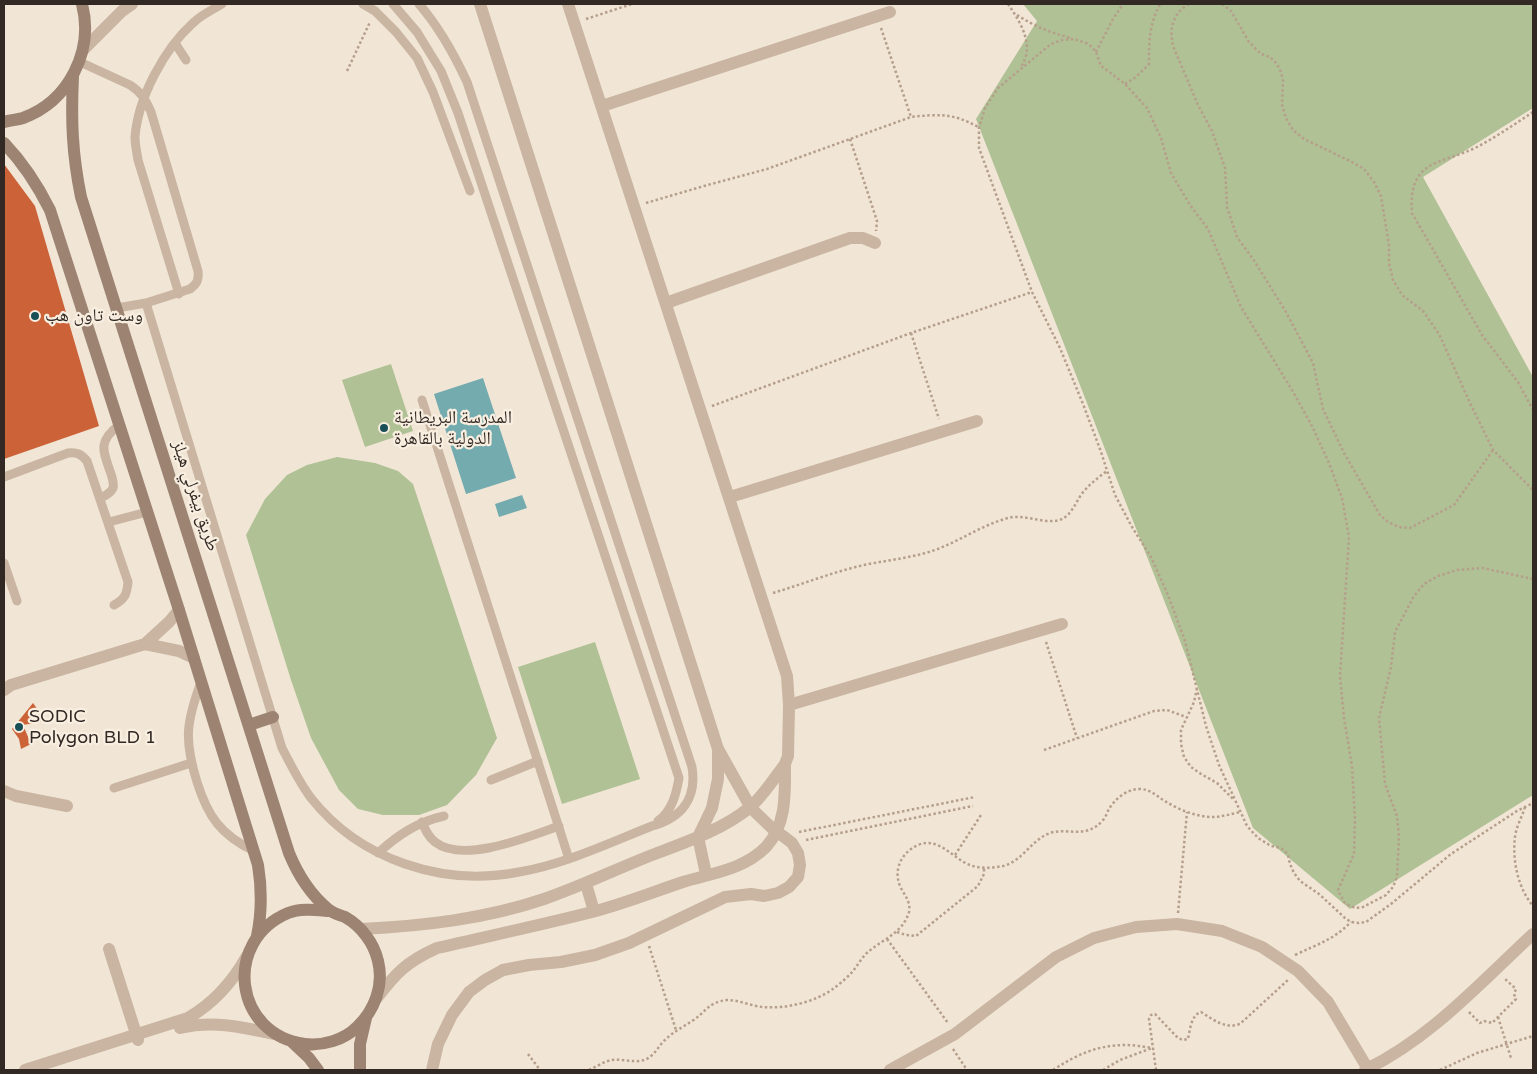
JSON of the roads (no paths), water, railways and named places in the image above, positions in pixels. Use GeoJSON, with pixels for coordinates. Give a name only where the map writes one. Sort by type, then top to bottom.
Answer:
{"type":"FeatureCollection","features":[{"type":"Feature","properties":{"kind":"street"},"geometry":{"type":"LineString","coordinates":[[4,122],[23,118],[43,108],[60,94],[73,76],[81,56],[85,30],[85,16],[82,4]]}},
{"type":"Feature","properties":{"kind":"street"},"geometry":{"type":"LineString","coordinates":[[81,56],[122,11],[132,4]]}},
{"type":"Feature","properties":{"kind":"street"},"geometry":{"type":"LineString","coordinates":[[432,1070],[438,1044],[452,1015],[469,992],[485,980],[503,970],[595,955],[629,943],[724,897],[751,894],[764,896],[778,893],[789,887],[798,877],[800,865],[798,853],[784,837],[750,808],[718,749],[480,4]]}},
{"type":"Feature","properties":{"kind":"street"},"geometry":{"type":"LineString","coordinates":[[361,929],[407,927],[489,914],[542,900],[586,884],[698,837],[732,820],[750,808],[785,764],[788,756],[789,705],[787,676],[568,4]]}},
{"type":"Feature","properties":{"kind":"street"},"geometry":{"type":"LineString","coordinates":[[602,106],[883,14]]}},
{"type":"Feature","properties":{"kind":"street","name":"طريق بيفرلي هيلز"},"geometry":{"type":"LineString","coordinates":[[73,76],[72,130],[75,167],[81,197],[289,853],[305,885],[330,911]]}},
{"type":"Feature","properties":{"kind":"street"},"geometry":{"type":"LineString","coordinates":[[4,143],[21,161],[37,184],[50,210],[179,610],[254,851],[261,883],[262,901],[257,936],[247,956],[236,975],[223,991],[198,1012],[177,1023],[50,1070]]}},
{"type":"Feature","properties":{"kind":"street"},"geometry":{"type":"LineString","coordinates":[[666,303],[850,238],[863,238],[872,242]]}},
{"type":"Feature","properties":{"kind":"street"},"geometry":{"type":"LineString","coordinates":[[730,497],[977,421]]}},
{"type":"Feature","properties":{"kind":"street"},"geometry":{"type":"LineString","coordinates":[[6,687],[145,644],[179,610]]}},
{"type":"Feature","properties":{"kind":"street"},"geometry":{"type":"LineString","coordinates":[[789,705],[1062,624]]}},
{"type":"Feature","properties":{"kind":"street"},"geometry":{"type":"LineString","coordinates":[[145,644],[179,651],[194,658]]}},
{"type":"Feature","properties":{"kind":"street"},"geometry":{"type":"LineString","coordinates":[[249,725],[273,716]]}},
{"type":"Feature","properties":{"kind":"street"},"geometry":{"type":"LineString","coordinates":[[706,874],[698,837],[712,808],[718,779],[718,749]]}},
{"type":"Feature","properties":{"kind":"street"},"geometry":{"type":"LineString","coordinates":[[784,837],[785,764]]}},
{"type":"Feature","properties":{"kind":"street"},"geometry":{"type":"LineString","coordinates":[[4,791],[16,796],[67,806]]}},
{"type":"Feature","properties":{"kind":"street"},"geometry":{"type":"LineString","coordinates":[[376,999],[395,975],[414,959],[437,948],[594,911],[706,874],[740,866],[767,846],[784,837]]}},
{"type":"Feature","properties":{"kind":"street"},"geometry":{"type":"LineString","coordinates":[[586,884],[594,911]]}},
{"type":"Feature","properties":{"kind":"street"},"geometry":{"type":"LineString","coordinates":[[257,936],[272,922],[289,913],[309,909],[330,911],[346,918],[361,929],[372,944],[379,962],[380,981],[376,999],[367,1018],[360,1044],[360,1070]]}},
{"type":"Feature","properties":{"kind":"street"},"geometry":{"type":"LineString","coordinates":[[890,1070],[951,1037],[1056,957],[1094,938],[1136,927],[1178,924],[1222,931],[1262,947],[1298,971],[1328,1002],[1367,1070],[1419,1037],[1460,1004],[1494,969],[1533,934]]}},
{"type":"Feature","properties":{"kind":"street"},"geometry":{"type":"LineString","coordinates":[[109,948],[137,1038]]}},
{"type":"Feature","properties":{"kind":"street"},"geometry":{"type":"LineString","coordinates":[[247,956],[244,978],[247,1000],[258,1019],[274,1034]]}},
{"type":"Feature","properties":{"kind":"street"},"geometry":{"type":"LineString","coordinates":[[30,1070],[137,1038],[196,1024],[228,1025],[274,1034],[292,1042],[313,1045],[333,1042],[352,1032],[367,1018]]}},
{"type":"Feature","properties":{"kind":"street"},"geometry":{"type":"LineString","coordinates":[[292,1042],[309,1058],[318,1070]]}},
{"type":"Feature","properties":{"kind":"lane"},"geometry":{"type":"LineString","coordinates":[[179,294],[138,160],[135,140],[144,97],[175,43],[194,22],[222,4]]}},
{"type":"Feature","properties":{"kind":"lane"},"geometry":{"type":"LineString","coordinates":[[363,4],[375,11],[396,32],[417,58],[434,92],[470,191]]}},
{"type":"Feature","properties":{"kind":"lane"},"geometry":{"type":"LineString","coordinates":[[393,4],[417,32],[441,71],[458,113],[679,778],[674,799],[666,815],[652,826]]}},
{"type":"Feature","properties":{"kind":"lane"},"geometry":{"type":"LineString","coordinates":[[146,303],[282,748],[295,774],[312,798],[331,819],[353,838],[378,853],[404,864],[461,876],[490,876],[520,872],[569,859],[663,823],[681,811],[688,802],[692,790],[694,778],[692,767],[467,82],[454,54],[439,29],[419,4]]}},
{"type":"Feature","properties":{"kind":"lane"},"geometry":{"type":"LineString","coordinates":[[175,43],[186,60]]}},
{"type":"Feature","properties":{"kind":"lane"},"geometry":{"type":"LineString","coordinates":[[81,56],[130,85],[144,97],[151,112],[199,277],[196,285],[179,294],[146,303],[117,308]]}},
{"type":"Feature","properties":{"kind":"lane"},"geometry":{"type":"LineString","coordinates":[[422,400],[569,859]]}},
{"type":"Feature","properties":{"kind":"lane"},"geometry":{"type":"LineString","coordinates":[[101,498],[113,489],[114,482],[103,449],[108,433],[119,425]]}},
{"type":"Feature","properties":{"kind":"lane"},"geometry":{"type":"LineString","coordinates":[[4,477],[74,452],[82,455],[87,460],[128,582],[127,591],[122,601],[114,605]]}},
{"type":"Feature","properties":{"kind":"lane"},"geometry":{"type":"LineString","coordinates":[[109,522],[147,512]]}},
{"type":"Feature","properties":{"kind":"lane"},"geometry":{"type":"LineString","coordinates":[[4,562],[17,601]]}},
{"type":"Feature","properties":{"kind":"lane"},"geometry":{"type":"LineString","coordinates":[[201,681],[193,704],[188,728],[191,763],[202,797],[212,819],[238,843],[254,851]]}},
{"type":"Feature","properties":{"kind":"lane"},"geometry":{"type":"LineString","coordinates":[[490,780],[538,761]]}},
{"type":"Feature","properties":{"kind":"lane"},"geometry":{"type":"LineString","coordinates":[[114,788],[191,763]]}},
{"type":"Feature","properties":{"kind":"lane"},"geometry":{"type":"LineString","coordinates":[[679,778],[694,778]]}},
{"type":"Feature","properties":{"kind":"lane"},"geometry":{"type":"LineString","coordinates":[[674,799],[688,802]]}},
{"type":"Feature","properties":{"kind":"lane"},"geometry":{"type":"LineString","coordinates":[[378,853],[394,839],[422,822],[444,816]]}},
{"type":"Feature","properties":{"kind":"lane"},"geometry":{"type":"LineString","coordinates":[[422,822],[431,839],[438,844],[449,848],[469,850],[510,843],[558,826]]}},
{"type":"Feature","properties":{"kind":"water"},"geometry":{"type":"Polygon","coordinates":[[[483,378],[516,478],[466,494],[434,394],[483,378]]]}},
{"type":"Feature","properties":{"kind":"water"},"geometry":{"type":"Polygon","coordinates":[[[522,495],[527,508],[499,517],[495,504],[522,495]]]}},
{"type":"Feature","properties":{"kind":"place","name":"وست تاون هب"},"geometry":{"type":"Point","coordinates":[35,316]}},
{"type":"Feature","properties":{"kind":"place","name":"المدرسة البريطانية الدولية بالقاهرة"},"geometry":{"type":"Point","coordinates":[384,428]}},
{"type":"Feature","properties":{"kind":"place","name":"SODIC Polygon BLD 1"},"geometry":{"type":"Point","coordinates":[19,727]}}]}
